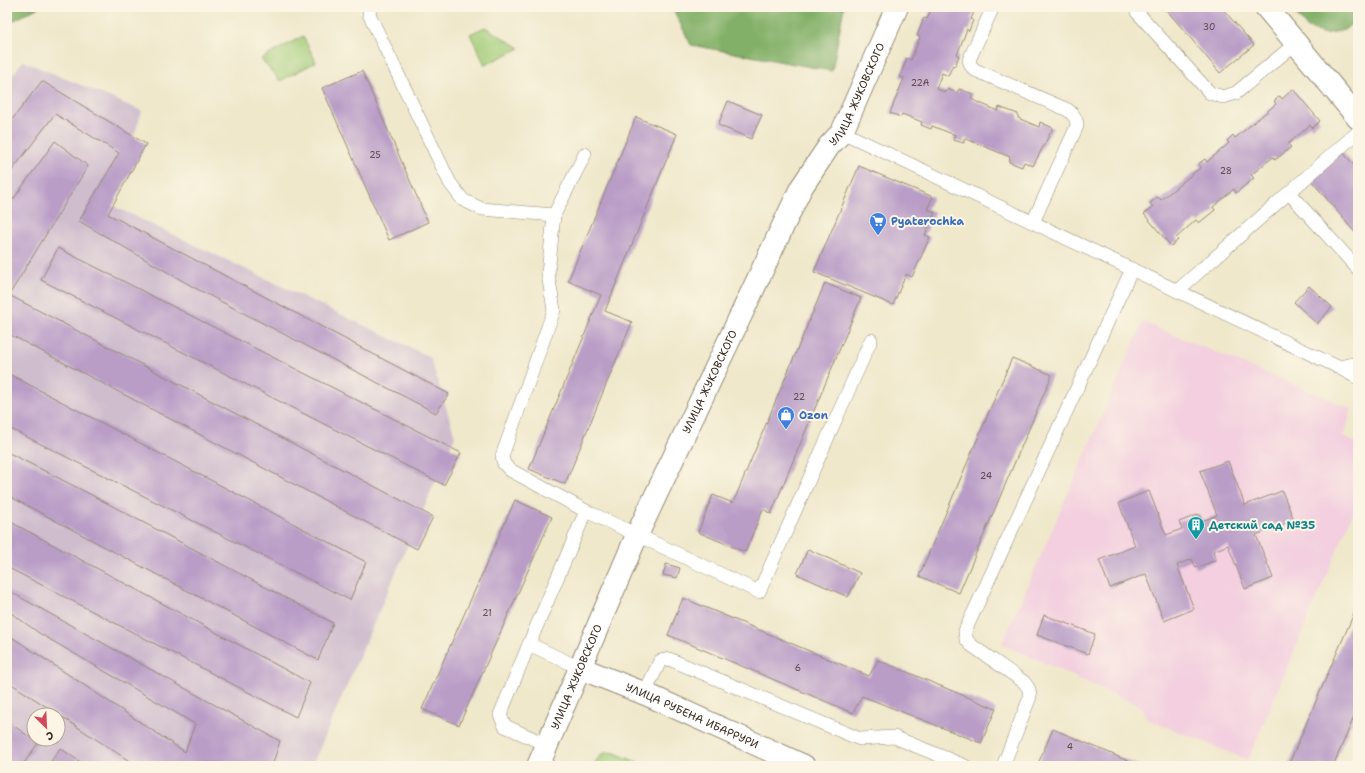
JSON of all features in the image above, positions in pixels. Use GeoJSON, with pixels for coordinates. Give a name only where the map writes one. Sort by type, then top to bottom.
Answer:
{"type":"FeatureCollection","features":[{"type":"Feature","properties":{"kind":"street","name":"УЛИЦА ЖУКОВСКОГО"},"geometry":{"type":"LineString","coordinates":[[538,766],[637,535],[801,188],[829,146],[842,132],[897,7]]}},
{"type":"Feature","properties":{"kind":"street"},"geometry":{"type":"LineString","coordinates":[[1266,7],[1295,44],[1358,118]]}},
{"type":"Feature","properties":{"kind":"street","name":"УЛИЦА РУБЕНА ИБАРРУРИ"},"geometry":{"type":"LineString","coordinates":[[580,668],[648,695],[804,766]]}},
{"type":"Feature","properties":{"kind":"lane"},"geometry":{"type":"LineString","coordinates":[[370,7],[369,14],[450,183],[463,200],[482,209],[554,215]]}},
{"type":"Feature","properties":{"kind":"lane"},"geometry":{"type":"LineString","coordinates":[[993,7],[969,60],[971,66],[975,70],[1068,110],[1077,120],[1077,126],[1033,222]]}},
{"type":"Feature","properties":{"kind":"lane"},"geometry":{"type":"LineString","coordinates":[[1137,12],[1210,93],[1224,97],[1236,93],[1295,44]]}},
{"type":"Feature","properties":{"kind":"lane"},"geometry":{"type":"LineString","coordinates":[[842,132],[1338,367],[1358,378]]}},
{"type":"Feature","properties":{"kind":"lane"},"geometry":{"type":"LineString","coordinates":[[1177,291],[1358,132]]}},
{"type":"Feature","properties":{"kind":"lane"},"geometry":{"type":"LineString","coordinates":[[586,154],[554,215],[548,274],[554,310],[502,456],[504,464],[510,470],[586,511],[759,592],[871,340]]}},
{"type":"Feature","properties":{"kind":"lane"},"geometry":{"type":"LineString","coordinates":[[1289,193],[1358,269]]}},
{"type":"Feature","properties":{"kind":"lane"},"geometry":{"type":"LineString","coordinates":[[1003,766],[1030,697],[1030,689],[1024,682],[971,645],[966,639],[966,631],[1132,269]]}},
{"type":"Feature","properties":{"kind":"lane"},"geometry":{"type":"LineString","coordinates":[[1338,367],[1358,363]]}},
{"type":"Feature","properties":{"kind":"lane"},"geometry":{"type":"LineString","coordinates":[[547,745],[505,726],[500,715],[586,511]]}},
{"type":"Feature","properties":{"kind":"lane"},"geometry":{"type":"LineString","coordinates":[[529,644],[580,668]]}},
{"type":"Feature","properties":{"kind":"lane"},"geometry":{"type":"LineString","coordinates":[[648,695],[649,684],[660,661],[669,659],[860,739],[894,737],[965,766]]}},
{"type":"Feature","properties":{"kind":"shaded area"},"geometry":{"type":"Polygon","coordinates":[[[23,61],[142,111],[111,205],[430,357],[455,436],[312,766],[7,766],[7,82],[23,61]]]}},
{"type":"Feature","properties":{"kind":"shaded area"},"geometry":{"type":"Polygon","coordinates":[[[1143,322],[1352,409],[1343,437],[1358,444],[1358,501],[1248,760],[1147,719],[1142,707],[1002,644],[1143,322]]]}},
{"type":"Feature","properties":{"kind":"green space"},"geometry":{"type":"Polygon","coordinates":[[[7,7],[39,7],[7,24],[7,7]]]}},
{"type":"Feature","properties":{"kind":"green space"},"geometry":{"type":"Polygon","coordinates":[[[672,7],[844,7],[832,71],[691,45],[672,7]]]}},
{"type":"Feature","properties":{"kind":"green space"},"geometry":{"type":"Polygon","coordinates":[[[1289,7],[1358,7],[1358,19],[1344,30],[1325,34],[1308,28],[1289,7]]]}},
{"type":"Feature","properties":{"kind":"green space"},"geometry":{"type":"Polygon","coordinates":[[[485,27],[520,48],[485,65],[470,34],[485,27]]]}},
{"type":"Feature","properties":{"kind":"green space"},"geometry":{"type":"Polygon","coordinates":[[[303,36],[316,62],[280,81],[261,59],[303,36]]]}},
{"type":"Feature","properties":{"kind":"green space"},"geometry":{"type":"Polygon","coordinates":[[[607,752],[615,753],[647,766],[592,766],[601,755],[607,752]]]}},
{"type":"Feature","properties":{"kind":"building"},"geometry":{"type":"Polygon","coordinates":[[[932,7],[976,7],[971,19],[973,20],[969,31],[967,29],[957,55],[959,56],[955,66],[953,65],[948,76],[942,73],[936,89],[946,92],[948,89],[957,93],[959,89],[973,94],[971,99],[998,111],[999,107],[1018,114],[1018,118],[1039,127],[1040,122],[1053,128],[1033,166],[1024,162],[1022,167],[1009,162],[1010,157],[964,138],[964,143],[953,140],[955,135],[932,126],[931,129],[921,125],[922,122],[902,114],[901,117],[890,113],[904,78],[900,77],[907,58],[911,60],[920,37],[917,36],[924,18],[927,19],[932,7]]]}},
{"type":"Feature","properties":{"kind":"building"},"geometry":{"type":"Polygon","coordinates":[[[1221,7],[1254,45],[1220,73],[1165,8],[1221,7]]]}},
{"type":"Feature","properties":{"kind":"building"},"geometry":{"type":"Polygon","coordinates":[[[362,71],[428,222],[389,240],[322,88],[362,71]]]}},
{"type":"Feature","properties":{"kind":"building"},"geometry":{"type":"Polygon","coordinates":[[[42,81],[146,144],[108,214],[449,394],[436,413],[195,288],[79,221],[119,153],[55,114],[7,177],[7,126],[42,81]]]}},
{"type":"Feature","properties":{"kind":"building"},"geometry":{"type":"Polygon","coordinates":[[[1293,89],[1320,121],[1312,128],[1310,125],[1288,144],[1291,147],[1275,160],[1273,157],[1251,175],[1254,178],[1236,193],[1234,189],[1213,207],[1215,210],[1199,223],[1196,220],[1176,238],[1178,240],[1171,246],[1144,214],[1153,207],[1150,203],[1158,197],[1161,200],[1201,167],[1198,164],[1205,159],[1207,162],[1229,143],[1227,141],[1233,135],[1235,138],[1276,104],[1274,101],[1280,96],[1282,99],[1293,89]]]}},
{"type":"Feature","properties":{"kind":"building"},"geometry":{"type":"Polygon","coordinates":[[[728,101],[762,115],[751,139],[718,125],[728,101]]]}},
{"type":"Feature","properties":{"kind":"building"},"geometry":{"type":"Polygon","coordinates":[[[636,117],[677,134],[605,311],[632,322],[565,484],[529,469],[601,295],[568,281],[636,117]]]}},
{"type":"Feature","properties":{"kind":"building"},"geometry":{"type":"Polygon","coordinates":[[[55,141],[88,166],[9,295],[433,517],[417,549],[7,333],[7,208],[55,141]]]}},
{"type":"Feature","properties":{"kind":"building"},"geometry":{"type":"Polygon","coordinates":[[[1342,151],[1358,170],[1358,236],[1310,179],[1342,151]]]}},
{"type":"Feature","properties":{"kind":"building","name":"Pyaterochka"},"geometry":{"type":"Polygon","coordinates":[[[859,166],[933,197],[927,209],[935,212],[925,235],[930,237],[912,277],[906,274],[893,305],[814,272],[859,166]]]}},
{"type":"Feature","properties":{"kind":"building"},"geometry":{"type":"Polygon","coordinates":[[[58,248],[461,453],[444,485],[41,280],[58,248]]]}},
{"type":"Feature","properties":{"kind":"building"},"geometry":{"type":"Polygon","coordinates":[[[825,283],[861,298],[771,514],[763,509],[745,552],[698,532],[713,495],[733,503],[825,283]]]}},
{"type":"Feature","properties":{"kind":"building"},"geometry":{"type":"Polygon","coordinates":[[[1309,286],[1332,307],[1317,324],[1294,302],[1309,286]]]}},
{"type":"Feature","properties":{"kind":"building"},"geometry":{"type":"Polygon","coordinates":[[[1012,358],[1052,375],[959,593],[919,576],[1012,358]]]}},
{"type":"Feature","properties":{"kind":"building"},"geometry":{"type":"Polygon","coordinates":[[[7,373],[366,562],[350,600],[7,427],[7,373]]]}},
{"type":"Feature","properties":{"kind":"building"},"geometry":{"type":"Polygon","coordinates":[[[7,452],[333,623],[318,660],[7,495],[7,452]]]}},
{"type":"Feature","properties":{"kind":"building","name":"Детский сад №35"},"geometry":{"type":"Polygon","coordinates":[[[1228,461],[1245,505],[1282,491],[1294,520],[1256,535],[1273,578],[1245,589],[1228,545],[1213,551],[1216,560],[1196,568],[1192,559],[1177,565],[1194,609],[1164,621],[1146,574],[1110,588],[1099,560],[1135,546],[1119,503],[1149,491],[1166,535],[1182,529],[1179,522],[1199,514],[1202,521],[1217,515],[1200,471],[1228,461]]]}},
{"type":"Feature","properties":{"kind":"building"},"geometry":{"type":"Polygon","coordinates":[[[515,500],[552,517],[459,725],[422,709],[515,500]]]}},
{"type":"Feature","properties":{"kind":"building"},"geometry":{"type":"Polygon","coordinates":[[[7,520],[310,683],[296,717],[7,567],[7,520]]]}},
{"type":"Feature","properties":{"kind":"building"},"geometry":{"type":"Polygon","coordinates":[[[808,549],[860,573],[848,597],[797,574],[808,549]]]}},
{"type":"Feature","properties":{"kind":"building"},"geometry":{"type":"Polygon","coordinates":[[[666,564],[680,568],[677,578],[663,575],[666,564]]]}},
{"type":"Feature","properties":{"kind":"building"},"geometry":{"type":"Polygon","coordinates":[[[7,590],[280,741],[272,766],[192,762],[189,766],[137,766],[66,720],[66,707],[47,707],[7,681],[7,634],[185,752],[195,724],[39,633],[7,610],[7,590]]]}},
{"type":"Feature","properties":{"kind":"building"},"geometry":{"type":"Polygon","coordinates":[[[683,598],[869,676],[878,660],[996,709],[981,743],[862,696],[853,713],[668,635],[683,598]]]}},
{"type":"Feature","properties":{"kind":"building"},"geometry":{"type":"Polygon","coordinates":[[[1358,604],[1358,708],[1333,766],[1288,766],[1358,604]]]}},
{"type":"Feature","properties":{"kind":"building"},"geometry":{"type":"Polygon","coordinates":[[[1044,615],[1095,634],[1088,654],[1037,635],[1044,615]]]}},
{"type":"Feature","properties":{"kind":"building"},"geometry":{"type":"Polygon","coordinates":[[[7,721],[26,734],[26,747],[35,747],[22,766],[7,766],[7,721]]]}},
{"type":"Feature","properties":{"kind":"building"},"geometry":{"type":"Polygon","coordinates":[[[1053,729],[1140,766],[1037,766],[1053,729]]]}},
{"type":"Feature","properties":{"kind":"building"},"geometry":{"type":"Polygon","coordinates":[[[60,748],[86,766],[48,766],[60,748]]]}},
{"type":"Feature","properties":{"kind":"place","name":"Pyaterochka"},"geometry":{"type":"Point","coordinates":[878,236]}},
{"type":"Feature","properties":{"kind":"place","name":"Ozon"},"geometry":{"type":"Point","coordinates":[786,430]}},
{"type":"Feature","properties":{"kind":"place","name":"Детский сад №35"},"geometry":{"type":"Point","coordinates":[1196,540]}}]}
